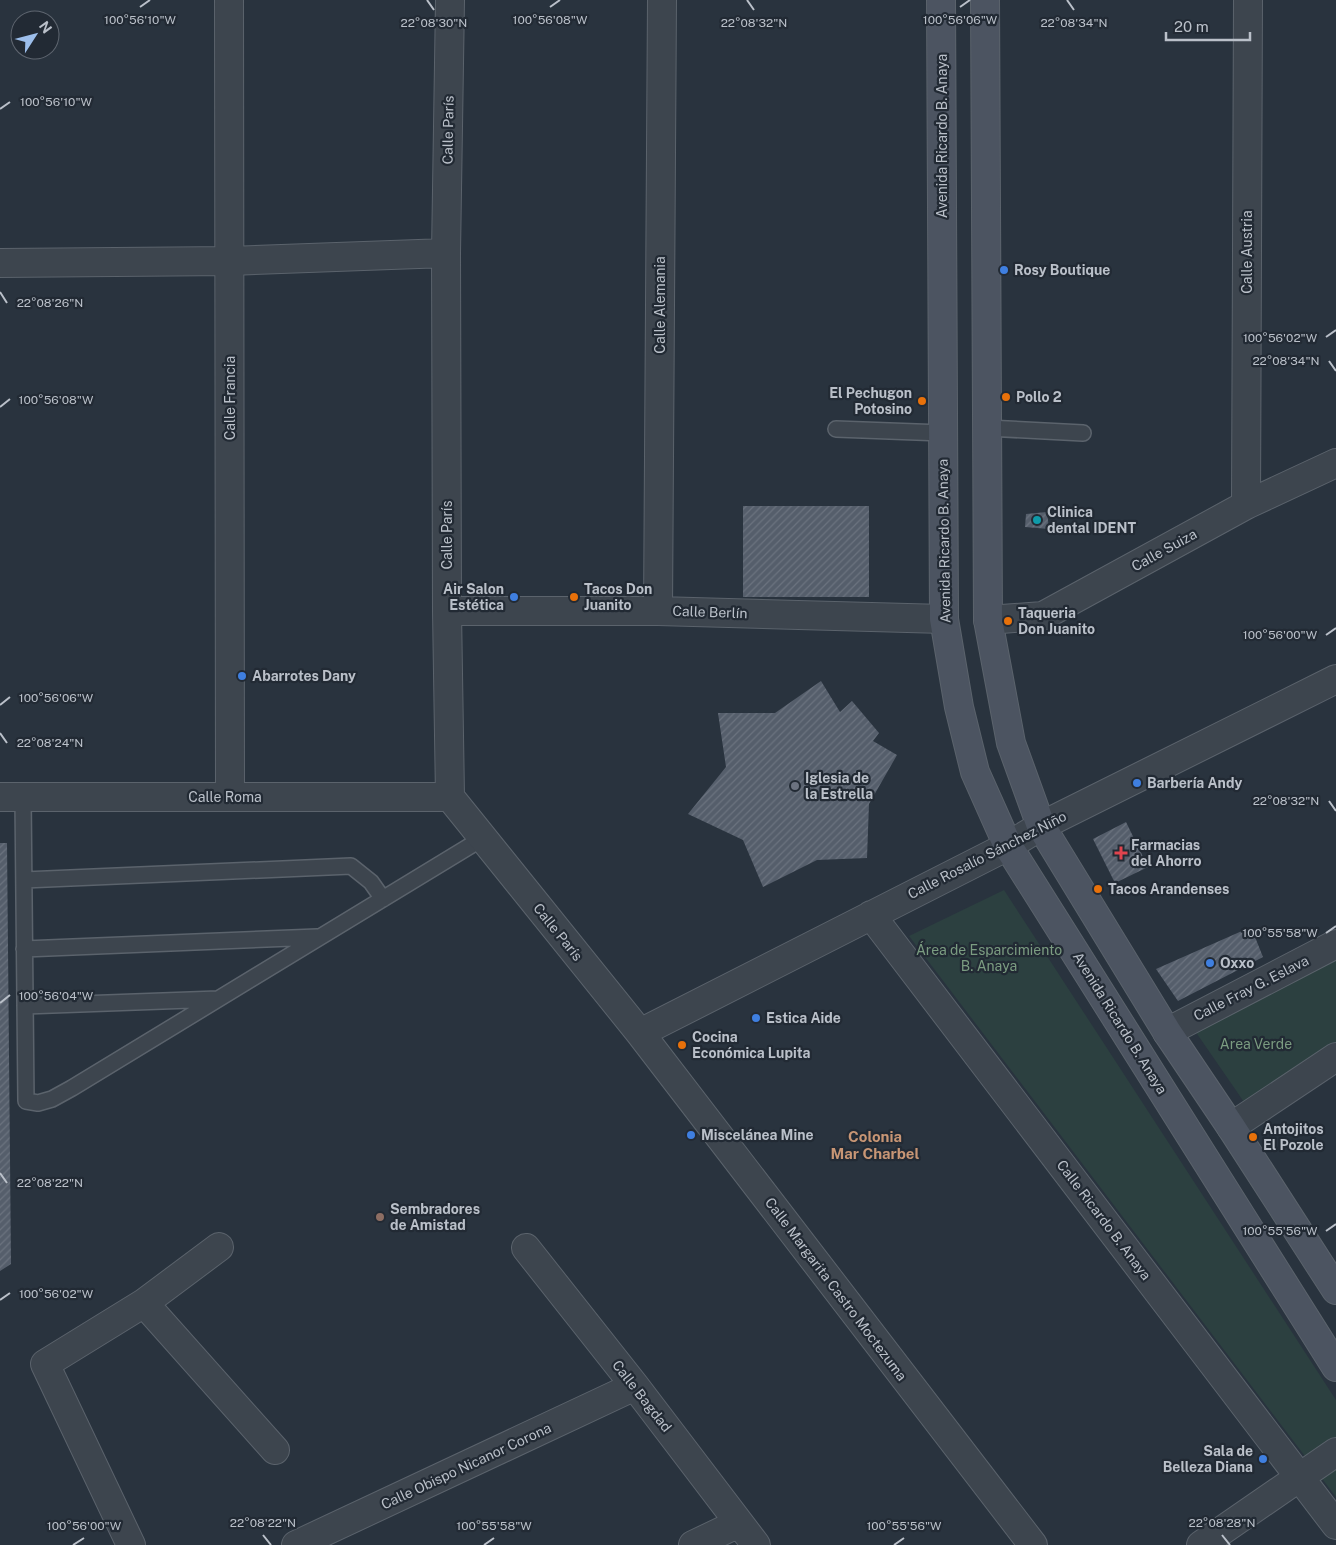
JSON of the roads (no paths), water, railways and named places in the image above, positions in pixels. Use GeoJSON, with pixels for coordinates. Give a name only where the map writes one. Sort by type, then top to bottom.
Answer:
{"type":"FeatureCollection","features":[{"type":"Feature","properties":{"kind":"main road","name":"Avenida Ricardo B. Anaya"},"geometry":{"type":"LineString","coordinates":[[941,0],[944,619],[958,708],[975,772],[1008,846],[1336,1366]]}},
{"type":"Feature","properties":{"kind":"main road"},"geometry":{"type":"LineString","coordinates":[[985,0],[988,620],[1012,743],[1041,826],[1167,1032],[1336,1290]]}},
{"type":"Feature","properties":{"kind":"street","name":"Calle Francia"},"geometry":{"type":"LineString","coordinates":[[229,0],[230,796]]}},
{"type":"Feature","properties":{"kind":"street","name":"Calle París"},"geometry":{"type":"LineString","coordinates":[[450,0],[446,253],[447,611],[450,797],[640,1033]]}},
{"type":"Feature","properties":{"kind":"street","name":"Calle Alemania"},"geometry":{"type":"LineString","coordinates":[[658,611],[662,0]]}},
{"type":"Feature","properties":{"kind":"street","name":"Calle Austria"},"geometry":{"type":"LineString","coordinates":[[1246,505],[1248,0]]}},
{"type":"Feature","properties":{"kind":"street"},"geometry":{"type":"LineString","coordinates":[[0,263],[230,261],[446,253]]}},
{"type":"Feature","properties":{"kind":"street","name":"Calle Suiza"},"geometry":{"type":"LineString","coordinates":[[988,620],[1043,616],[1246,505],[1336,462]]}},
{"type":"Feature","properties":{"kind":"street","name":"Calle Berlín"},"geometry":{"type":"LineString","coordinates":[[447,611],[658,611],[944,619]]}},
{"type":"Feature","properties":{"kind":"street","name":"Calle Rosalío Sánchez Niño"},"geometry":{"type":"LineString","coordinates":[[640,1033],[1008,846],[1041,826],[1336,679]]}},
{"type":"Feature","properties":{"kind":"street","name":"Calle Roma"},"geometry":{"type":"LineString","coordinates":[[11,797],[450,797]]}},
{"type":"Feature","properties":{"kind":"street","name":"Calle Ricardo B. Anaya"},"geometry":{"type":"LineString","coordinates":[[871,914],[1336,1525]]}},
{"type":"Feature","properties":{"kind":"street","name":"Calle Fray G. Eslava"},"geometry":{"type":"LineString","coordinates":[[1167,1032],[1336,944]]}},
{"type":"Feature","properties":{"kind":"street","name":"Calle Margarita Castro Moctezuma"},"geometry":{"type":"LineString","coordinates":[[640,1033],[1033,1545]]}},
{"type":"Feature","properties":{"kind":"street"},"geometry":{"type":"LineString","coordinates":[[1231,1127],[1336,1057]]}},
{"type":"Feature","properties":{"kind":"street"},"geometry":{"type":"LineString","coordinates":[[131,1545],[45,1364],[144,1303],[219,1247]]}},
{"type":"Feature","properties":{"kind":"street","name":"Calle Bagdad"},"geometry":{"type":"LineString","coordinates":[[526,1248],[635,1386],[756,1545]]}},
{"type":"Feature","properties":{"kind":"street"},"geometry":{"type":"LineString","coordinates":[[144,1303],[276,1450]]}},
{"type":"Feature","properties":{"kind":"street","name":"Calle Obispo Nicanor Corona"},"geometry":{"type":"LineString","coordinates":[[296,1545],[635,1386]]}},
{"type":"Feature","properties":{"kind":"street"},"geometry":{"type":"LineString","coordinates":[[1201,1545],[1336,1452]]}},
{"type":"Feature","properties":{"kind":"street"},"geometry":{"type":"LineString","coordinates":[[693,1545],[739,1522]]}},
{"type":"Feature","properties":{"kind":"lane"},"geometry":{"type":"LineString","coordinates":[[987,428],[1083,433]]}},
{"type":"Feature","properties":{"kind":"lane"},"geometry":{"type":"LineString","coordinates":[[836,429],[943,433]]}},
{"type":"Feature","properties":{"kind":"lane"},"geometry":{"type":"LineString","coordinates":[[11,797],[24,880],[26,1101],[38,1103],[52,1099],[72,1088],[483,838]]}},
{"type":"Feature","properties":{"kind":"lane"},"geometry":{"type":"LineString","coordinates":[[24,880],[351,866],[371,882],[383,899]]}},
{"type":"Feature","properties":{"kind":"lane"},"geometry":{"type":"LineString","coordinates":[[24,949],[320,937]]}},
{"type":"Feature","properties":{"kind":"lane"},"geometry":{"type":"LineString","coordinates":[[25,1006],[219,998]]}},
{"type":"Feature","properties":{"kind":"place","name":"Rosy Boutique"},"geometry":{"type":"Point","coordinates":[1004,270]}},
{"type":"Feature","properties":{"kind":"place","name":"Pollo 2"},"geometry":{"type":"Point","coordinates":[1006,397]}},
{"type":"Feature","properties":{"kind":"place","name":"El Pechugon Potosino"},"geometry":{"type":"Point","coordinates":[922,401]}},
{"type":"Feature","properties":{"kind":"place","name":"Clinica dental IDENT"},"geometry":{"type":"Point","coordinates":[1037,520]}},
{"type":"Feature","properties":{"kind":"place","name":"Air Salon Estética"},"geometry":{"type":"Point","coordinates":[514,597]}},
{"type":"Feature","properties":{"kind":"place","name":"Tacos Don Juanito"},"geometry":{"type":"Point","coordinates":[574,597]}},
{"type":"Feature","properties":{"kind":"place","name":"Taqueria Don Juanito"},"geometry":{"type":"Point","coordinates":[1008,621]}},
{"type":"Feature","properties":{"kind":"place","name":"Abarrotes Dany"},"geometry":{"type":"Point","coordinates":[242,676]}},
{"type":"Feature","properties":{"kind":"place","name":"Barbería Andy"},"geometry":{"type":"Point","coordinates":[1137,783]}},
{"type":"Feature","properties":{"kind":"place","name":"Iglesia de la Estrella"},"geometry":{"type":"Point","coordinates":[795,786]}},
{"type":"Feature","properties":{"kind":"place","name":"Farmacias del Ahorro"},"geometry":{"type":"Point","coordinates":[1121,853]}},
{"type":"Feature","properties":{"kind":"place","name":"Tacos Arandenses"},"geometry":{"type":"Point","coordinates":[1098,889]}},
{"type":"Feature","properties":{"kind":"place","name":"Oxxo"},"geometry":{"type":"Point","coordinates":[1210,963]}},
{"type":"Feature","properties":{"kind":"place","name":"Estica Aide"},"geometry":{"type":"Point","coordinates":[756,1018]}},
{"type":"Feature","properties":{"kind":"place","name":"Cocina Económica Lupita"},"geometry":{"type":"Point","coordinates":[682,1045]}},
{"type":"Feature","properties":{"kind":"place","name":"Miscelánea Mine"},"geometry":{"type":"Point","coordinates":[691,1135]}},
{"type":"Feature","properties":{"kind":"place","name":"Antojitos El Pozole"},"geometry":{"type":"Point","coordinates":[1253,1137]}},
{"type":"Feature","properties":{"kind":"place","name":"Sembradores de Amistad"},"geometry":{"type":"Point","coordinates":[380,1217]}},
{"type":"Feature","properties":{"kind":"place","name":"Sala de Belleza Diana"},"geometry":{"type":"Point","coordinates":[1263,1459]}},
{"type":"Feature","properties":{"kind":"district","name":"Colonia Mar Charbel"},"geometry":{"type":"Point","coordinates":[875,1144]}},
{"type":"Feature","properties":{"kind":"park label","name":"Área de Esparcimiento B. Anaya"},"geometry":{"type":"Point","coordinates":[989,958]}},
{"type":"Feature","properties":{"kind":"park label","name":"Area Verde"},"geometry":{"type":"Point","coordinates":[1256,1044]}}]}
